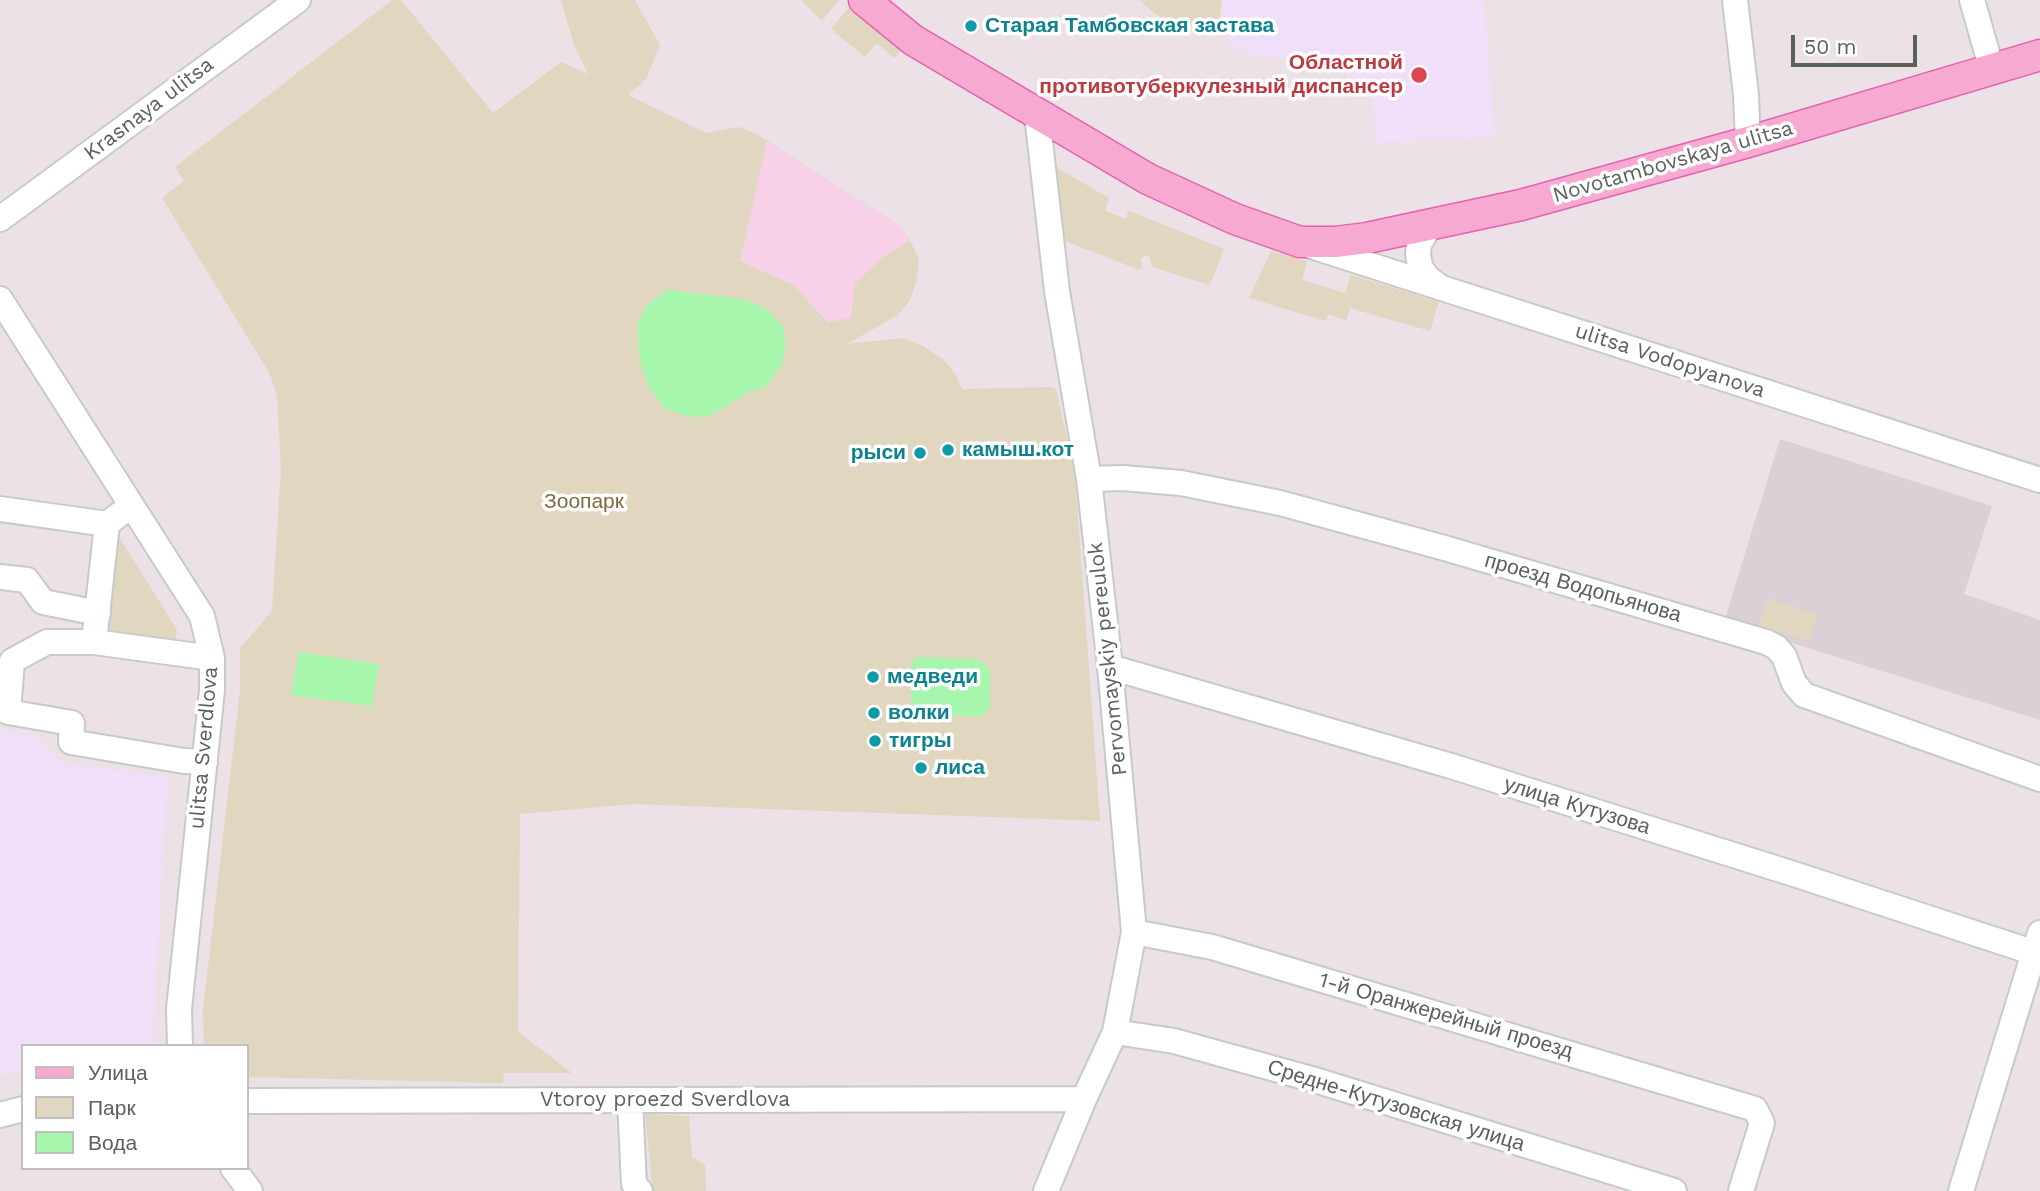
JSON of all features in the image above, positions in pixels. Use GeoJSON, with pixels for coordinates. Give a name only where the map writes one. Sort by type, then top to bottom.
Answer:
{"type":"FeatureCollection","features":[{"type":"Feature","properties":{"kind":"main road","name":"Novotambovskaya ulitsa"},"geometry":{"type":"LineString","coordinates":[[864,0],[913,40],[1148,179],[1235,219],[1300,242],[1367,238],[1521,205],[1748,142],[2040,55]]}},
{"type":"Feature","properties":{"kind":"street","name":"Krasnaya ulitsa"},"geometry":{"type":"LineString","coordinates":[[0,219],[298,0]]}},
{"type":"Feature","properties":{"kind":"street"},"geometry":{"type":"LineString","coordinates":[[1735,0],[1746,95],[1748,142]]}},
{"type":"Feature","properties":{"kind":"street"},"geometry":{"type":"LineString","coordinates":[[1972,0],[1992,70]]}},
{"type":"Feature","properties":{"kind":"street","name":"Pervomayskiy pereulok"},"geometry":{"type":"LineString","coordinates":[[1037,115],[1057,291],[1089,479],[1110,667],[1134,932],[1115,1032],[1046,1191]]}},
{"type":"Feature","properties":{"kind":"street"},"geometry":{"type":"LineString","coordinates":[[1431,224],[1419,244],[1420,267],[1427,277],[1441,287]]}},
{"type":"Feature","properties":{"kind":"street","name":"ulitsa Vodopyanova"},"geometry":{"type":"LineString","coordinates":[[1300,242],[2040,480]]}},
{"type":"Feature","properties":{"kind":"street","name":"ulitsa Sverdlova"},"geometry":{"type":"LineString","coordinates":[[0,299],[202,616],[212,657],[212,690],[179,1009],[180,1044]]}},
{"type":"Feature","properties":{"kind":"street","name":"проезд Водопьянова"},"geometry":{"type":"LineString","coordinates":[[1089,479],[1123,478],[1181,483],[1280,503],[1766,642],[1776,647],[1784,656],[1794,683],[1804,695],[2040,779]]}},
{"type":"Feature","properties":{"kind":"street"},"geometry":{"type":"LineString","coordinates":[[0,509],[107,524],[132,505]]}},
{"type":"Feature","properties":{"kind":"street"},"geometry":{"type":"LineString","coordinates":[[94,642],[107,524]]}},
{"type":"Feature","properties":{"kind":"street"},"geometry":{"type":"LineString","coordinates":[[0,577],[27,580],[43,603],[98,613]]}},
{"type":"Feature","properties":{"kind":"street"},"geometry":{"type":"LineString","coordinates":[[205,762],[184,761],[71,742],[72,723],[8,712],[12,661],[47,642],[94,642],[212,657]]}},
{"type":"Feature","properties":{"kind":"street","name":"улица Кутузова"},"geometry":{"type":"LineString","coordinates":[[1110,667],[1451,766],[2038,947]]}},
{"type":"Feature","properties":{"kind":"street","name":"1-й Оранжерейный проезд"},"geometry":{"type":"LineString","coordinates":[[1134,932],[1212,947],[1755,1109],[1762,1123],[1741,1191]]}},
{"type":"Feature","properties":{"kind":"street"},"geometry":{"type":"LineString","coordinates":[[1961,1191],[2038,947]]}},
{"type":"Feature","properties":{"kind":"street","name":"Средне-Кутузовская улица"},"geometry":{"type":"LineString","coordinates":[[1115,1032],[1174,1041],[1315,1080],[1675,1191]]}},
{"type":"Feature","properties":{"kind":"street","name":"Vtoroy proezd Sverdlova"},"geometry":{"type":"LineString","coordinates":[[248,1101],[1084,1099]]}},
{"type":"Feature","properties":{"kind":"street"},"geometry":{"type":"LineString","coordinates":[[630,1100],[634,1184],[639,1191]]}},
{"type":"Feature","properties":{"kind":"street"},"geometry":{"type":"LineString","coordinates":[[0,1115],[21,1110]]}},
{"type":"Feature","properties":{"kind":"street"},"geometry":{"type":"LineString","coordinates":[[234,1170],[250,1191]]}},
{"type":"Feature","properties":{"kind":"shaded area","name":"Областной противотуберкулезный диспансер"},"geometry":{"type":"Polygon","coordinates":[[[1223,0],[1484,0],[1495,137],[1375,143],[1373,88],[1350,88],[1348,63],[1249,55],[1229,41],[1224,30],[1223,0]]]}},
{"type":"Feature","properties":{"kind":"shaded area"},"geometry":{"type":"Polygon","coordinates":[[[1780,439],[1992,506],[1964,594],[2040,620],[2040,720],[1724,622],[1780,439]]]}},
{"type":"Feature","properties":{"kind":"shaded area"},"geometry":{"type":"Polygon","coordinates":[[[0,730],[35,736],[61,762],[168,777],[152,1044],[21,1044],[21,1071],[0,1075],[0,730]]]}},
{"type":"Feature","properties":{"kind":"green space","name":"Зоопарк"},"geometry":{"type":"Polygon","coordinates":[[[392,0],[401,0],[493,113],[561,62],[588,74],[574,45],[561,0],[635,0],[660,45],[646,79],[628,95],[706,133],[739,127],[755,133],[898,225],[910,240],[919,260],[916,283],[910,300],[898,315],[847,344],[904,338],[923,346],[944,360],[956,375],[962,389],[1056,389],[1075,476],[1100,821],[633,804],[520,814],[518,1032],[572,1073],[504,1073],[503,1083],[248,1077],[248,1044],[204,1044],[203,1010],[240,690],[240,648],[272,611],[281,468],[277,396],[270,374],[162,198],[184,181],[175,167],[392,0]]]}},
{"type":"Feature","properties":{"kind":"green space"},"geometry":{"type":"Polygon","coordinates":[[[801,0],[839,0],[822,21],[801,0]]]}},
{"type":"Feature","properties":{"kind":"green space"},"geometry":{"type":"Polygon","coordinates":[[[1139,0],[1222,0],[1218,28],[1177,32],[1139,0]]]}},
{"type":"Feature","properties":{"kind":"green space"},"geometry":{"type":"Polygon","coordinates":[[[851,5],[903,48],[894,58],[877,43],[865,57],[831,29],[851,5]]]}},
{"type":"Feature","properties":{"kind":"green space"},"geometry":{"type":"Polygon","coordinates":[[[1054,166],[1109,198],[1105,210],[1125,219],[1129,211],[1224,249],[1210,285],[1152,267],[1147,255],[1141,258],[1142,268],[1137,269],[1060,239],[1054,166]]]}},
{"type":"Feature","properties":{"kind":"green space"},"geometry":{"type":"Polygon","coordinates":[[[1271,251],[1307,261],[1302,280],[1345,293],[1351,275],[1439,302],[1430,331],[1350,308],[1346,320],[1328,314],[1326,321],[1249,298],[1271,251]]]}},
{"type":"Feature","properties":{"kind":"green space"},"geometry":{"type":"Polygon","coordinates":[[[113,527],[177,630],[174,649],[101,637],[113,527]]]}},
{"type":"Feature","properties":{"kind":"green space"},"geometry":{"type":"Polygon","coordinates":[[[1768,598],[1818,615],[1810,642],[1759,625],[1768,598]]]}},
{"type":"Feature","properties":{"kind":"green space"},"geometry":{"type":"Polygon","coordinates":[[[645,1114],[689,1116],[692,1157],[705,1165],[706,1191],[653,1191],[645,1114]]]}},
{"type":"Feature","properties":{"kind":"sand"},"geometry":{"type":"Polygon","coordinates":[[[767,140],[898,225],[910,240],[880,260],[855,284],[851,317],[828,323],[793,285],[740,261],[767,140]]]}},
{"type":"Feature","properties":{"kind":"water"},"geometry":{"type":"Polygon","coordinates":[[[668,290],[742,299],[764,307],[783,326],[786,346],[781,366],[767,386],[747,393],[708,417],[687,416],[664,408],[647,383],[640,361],[637,326],[647,305],[668,290]]]}},
{"type":"Feature","properties":{"kind":"water"},"geometry":{"type":"Polygon","coordinates":[[[299,652],[379,664],[372,706],[291,695],[299,652]]]}},
{"type":"Feature","properties":{"kind":"water"},"geometry":{"type":"Polygon","coordinates":[[[915,657],[977,659],[990,669],[990,708],[982,716],[920,715],[912,706],[910,668],[915,657]]]}},
{"type":"Feature","properties":{"kind":"place","name":"Старая Тамбовская застава"},"geometry":{"type":"Point","coordinates":[971,26]}},
{"type":"Feature","properties":{"kind":"place","name":"Областной противотуберкулезный диспансер"},"geometry":{"type":"Point","coordinates":[1419,75]}},
{"type":"Feature","properties":{"kind":"place","name":"камыш.кот"},"geometry":{"type":"Point","coordinates":[948,450]}},
{"type":"Feature","properties":{"kind":"place","name":"рыси"},"geometry":{"type":"Point","coordinates":[920,453]}},
{"type":"Feature","properties":{"kind":"place","name":"медведи"},"geometry":{"type":"Point","coordinates":[873,677]}},
{"type":"Feature","properties":{"kind":"place","name":"волки"},"geometry":{"type":"Point","coordinates":[874,713]}},
{"type":"Feature","properties":{"kind":"place","name":"тигры"},"geometry":{"type":"Point","coordinates":[875,741]}},
{"type":"Feature","properties":{"kind":"place","name":"лиса"},"geometry":{"type":"Point","coordinates":[921,768]}}]}
